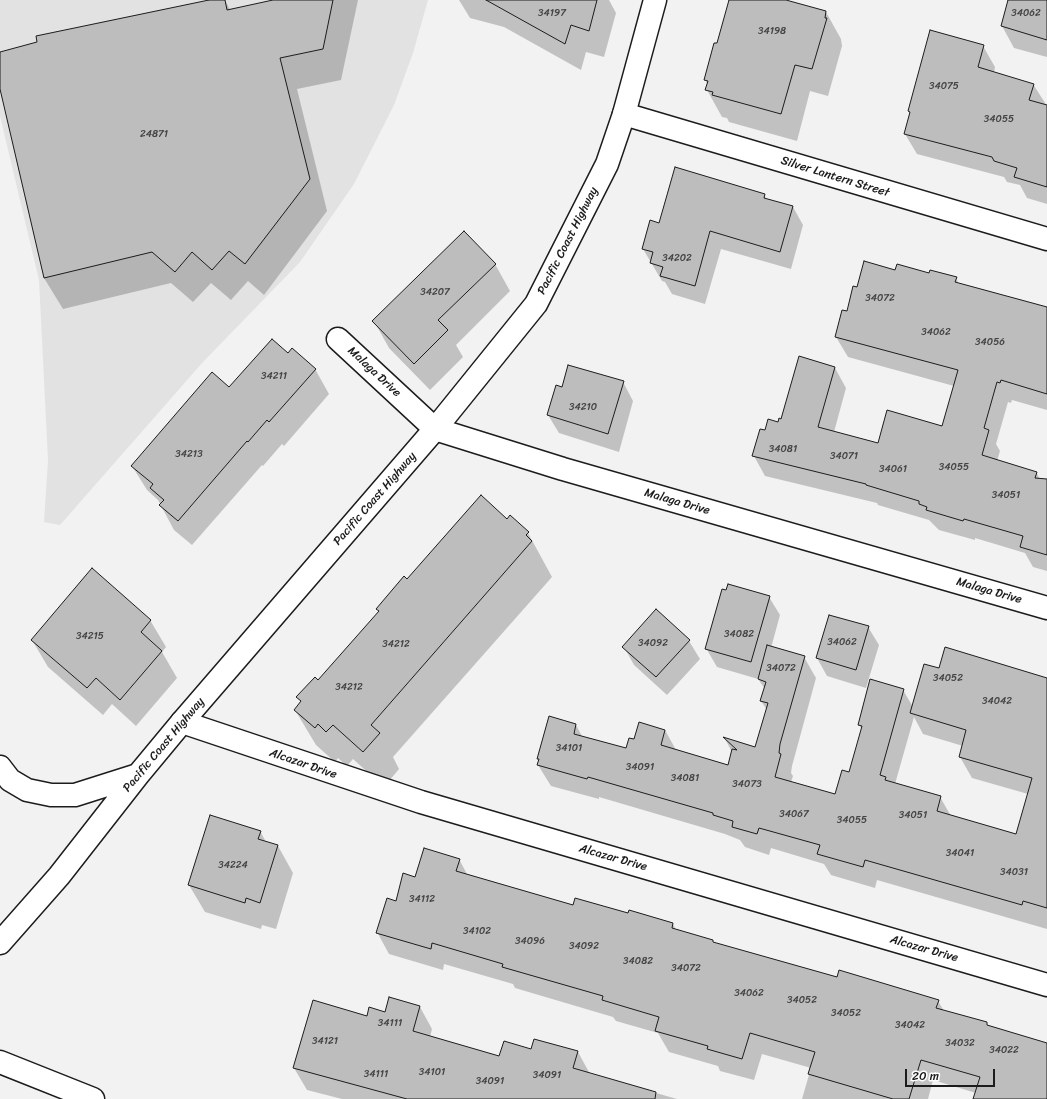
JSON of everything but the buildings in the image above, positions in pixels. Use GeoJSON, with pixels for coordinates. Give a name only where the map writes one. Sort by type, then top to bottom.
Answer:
{"type":"FeatureCollection","features":[{"type":"Feature","properties":{"kind":"main road","name":"Pacific Coast Highway"},"geometry":{"type":"LineString","coordinates":[[0,942],[59,876],[138,775],[182,722],[435,429],[536,304],[607,164],[624,114],[655,0]]}},
{"type":"Feature","properties":{"kind":"main road","name":"Silver Lantern Street"},"geometry":{"type":"LineString","coordinates":[[624,114],[1047,239]]}},
{"type":"Feature","properties":{"kind":"main road","name":"Malaga Drive"},"geometry":{"type":"LineString","coordinates":[[338,339],[435,429],[562,469],[1047,608]]}},
{"type":"Feature","properties":{"kind":"main road","name":"Alcazar Drive"},"geometry":{"type":"LineString","coordinates":[[182,722],[421,802],[1047,985]]}},
{"type":"Feature","properties":{"kind":"main road"},"geometry":{"type":"LineString","coordinates":[[0,767],[10,780],[27,790],[51,795],[75,794],[138,775]]}},
{"type":"Feature","properties":{"kind":"main road"},"geometry":{"type":"LineString","coordinates":[[0,1062],[93,1099]]}},
{"type":"Feature","properties":{"kind":"shaded area"},"geometry":{"type":"Polygon","coordinates":[[[0,0],[428,0],[413,53],[394,105],[354,184],[300,262],[203,362],[60,525],[44,522],[48,460],[39,280],[0,116],[0,0]]]}}]}
